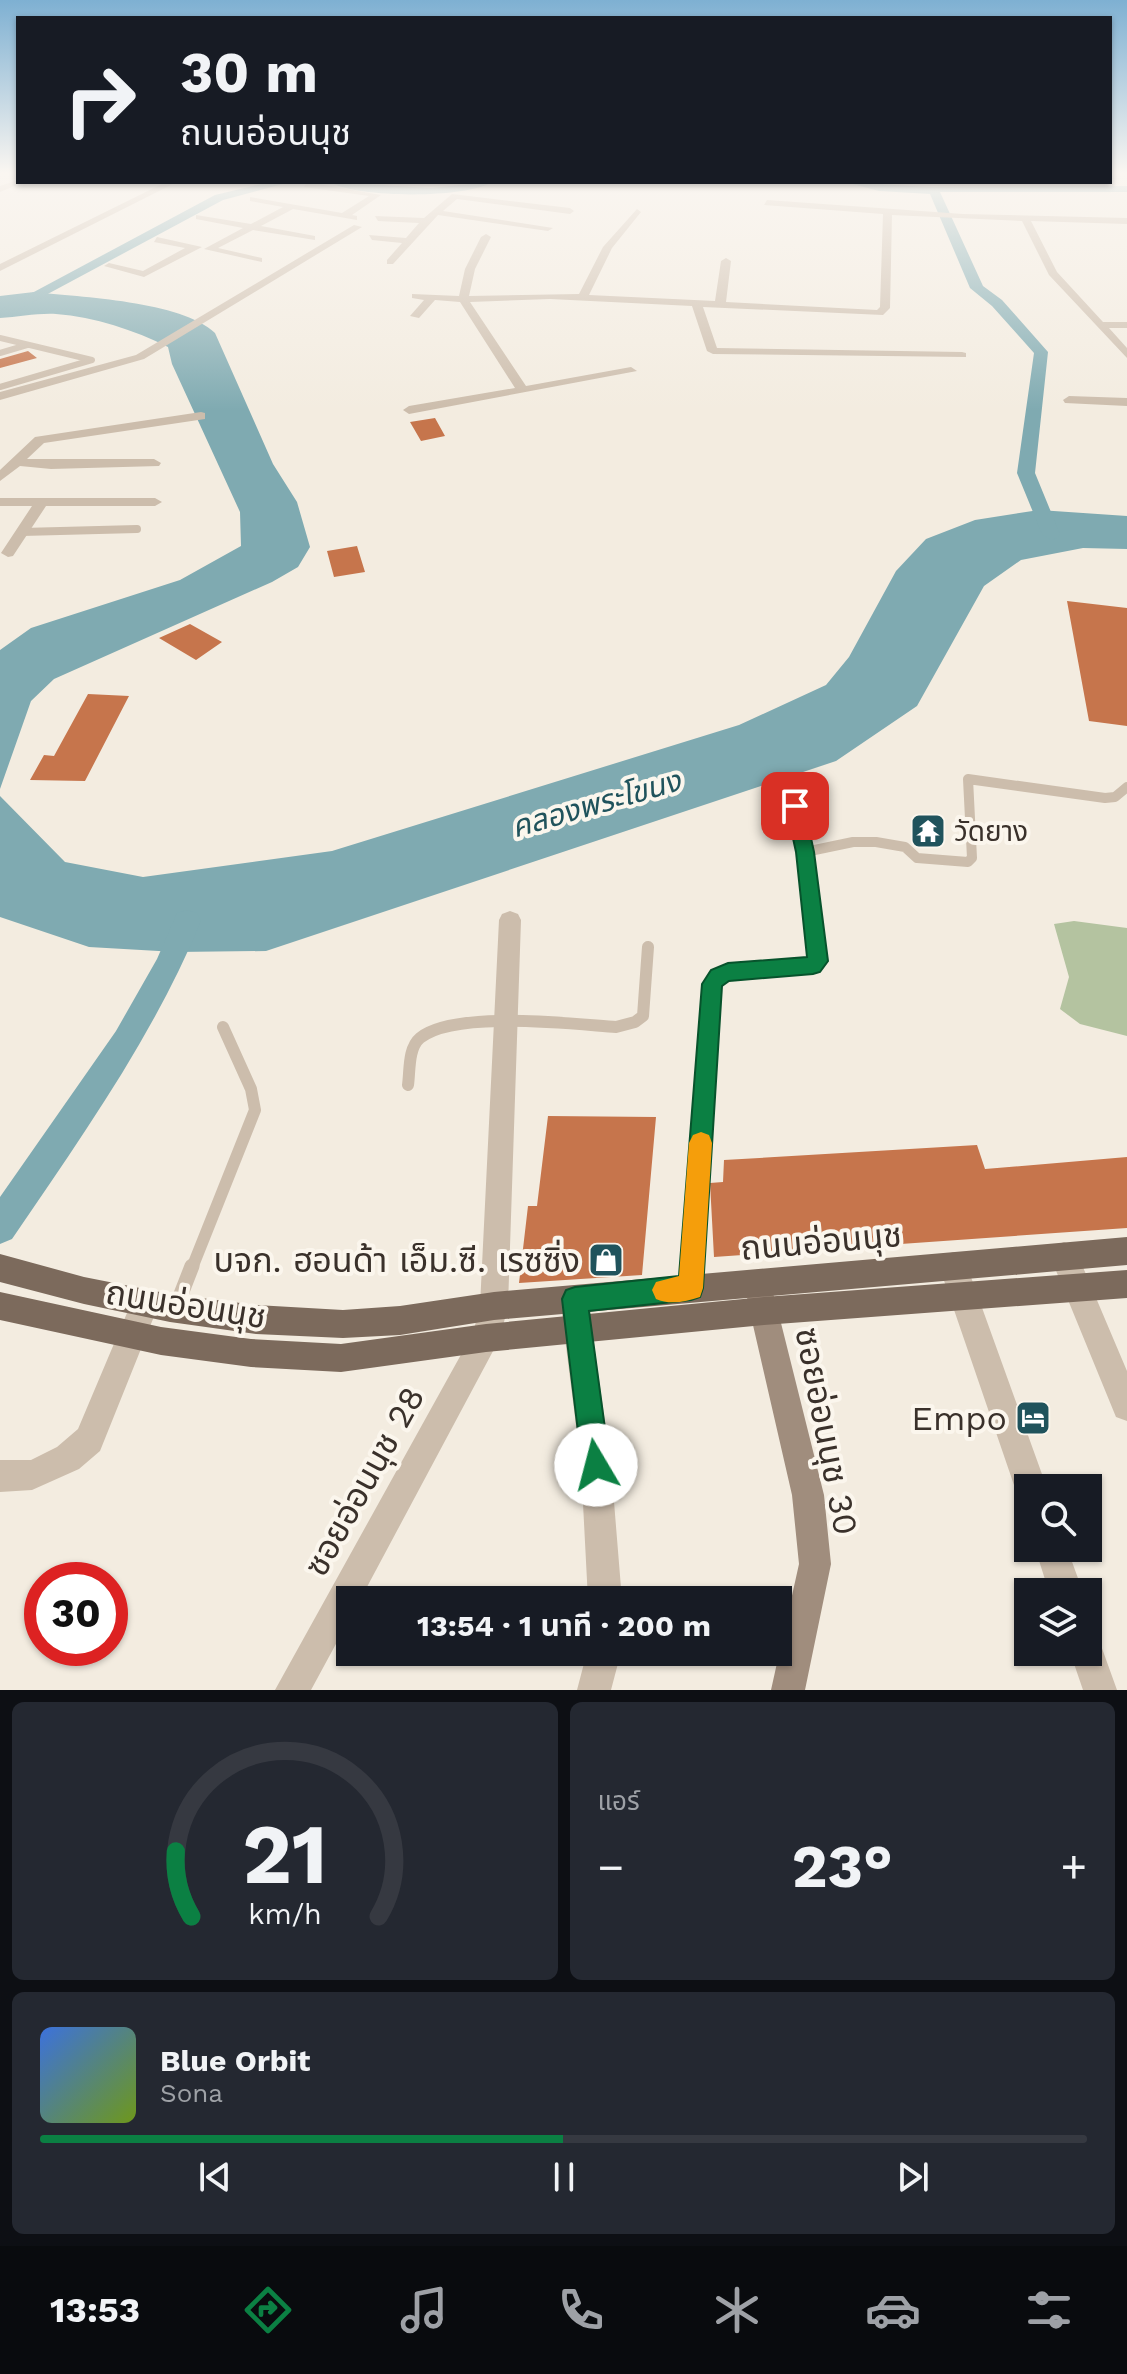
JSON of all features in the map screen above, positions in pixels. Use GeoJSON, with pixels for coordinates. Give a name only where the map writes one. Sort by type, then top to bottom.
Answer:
{"type":"FeatureCollection","features":[{"type":"Feature","properties":{"kind":"main road","name":"ถนนอ่อนนุช"},"geometry":{"type":"LineString","coordinates":[[11,1271],[175,1309],[270,1320],[344,1324],[408,1320],[494,1306],[576,1314],[760,1296],[953,1266],[1127,1251]]}},
{"type":"Feature","properties":{"kind":"main road","name":"ถนนอ่อนนุช"},"geometry":{"type":"LineString","coordinates":[[2,1307],[132,1336],[251,1353],[341,1358],[486,1338],[691,1288],[760,1296],[965,1297],[1127,1284]]}},
{"type":"Feature","properties":{"kind":"street"},"geometry":{"type":"LineString","coordinates":[[0,268],[30,253]]}},
{"type":"Feature","properties":{"kind":"street"},"geometry":{"type":"LineString","coordinates":[[109,266],[144,274],[183,253]]}},
{"type":"Feature","properties":{"kind":"street"},"geometry":{"type":"LineString","coordinates":[[227,253],[259,260]]}},
{"type":"Feature","properties":{"kind":"street"},"geometry":{"type":"LineString","coordinates":[[0,396],[140,357],[211,315],[303,253]]}},
{"type":"Feature","properties":{"kind":"street"},"geometry":{"type":"LineString","coordinates":[[390,262],[398,253]]}},
{"type":"Feature","properties":{"kind":"street"},"geometry":{"type":"LineString","coordinates":[[478,253],[470,269],[463,299],[522,389]]}},
{"type":"Feature","properties":{"kind":"street"},"geometry":{"type":"LineString","coordinates":[[583,297],[605,253]]}},
{"type":"Feature","properties":{"kind":"street"},"geometry":{"type":"LineString","coordinates":[[416,296],[463,299],[583,297],[882,313],[885,308],[887,253]]}},
{"type":"Feature","properties":{"kind":"street"},"geometry":{"type":"LineString","coordinates":[[1043,253],[1053,273],[1127,355]]}},
{"type":"Feature","properties":{"kind":"street"},"geometry":{"type":"LineString","coordinates":[[720,304],[726,261]]}},
{"type":"Feature","properties":{"kind":"street"},"geometry":{"type":"LineString","coordinates":[[415,316],[432,297]]}},
{"type":"Feature","properties":{"kind":"street"},"geometry":{"type":"LineString","coordinates":[[696,303],[713,351],[962,355]]}},
{"type":"Feature","properties":{"kind":"street"},"geometry":{"type":"LineString","coordinates":[[1102,325],[1127,325]]}},
{"type":"Feature","properties":{"kind":"street"},"geometry":{"type":"LineString","coordinates":[[409,410],[631,371]]}},
{"type":"Feature","properties":{"kind":"street"},"geometry":{"type":"LineString","coordinates":[[1069,400],[1127,402]]}},
{"type":"Feature","properties":{"kind":"street"},"geometry":{"type":"LineString","coordinates":[[0,477],[20,462],[39,440],[201,416]]}},
{"type":"Feature","properties":{"kind":"street"},"geometry":{"type":"LineString","coordinates":[[20,462],[51,465],[154,463]]}},
{"type":"Feature","properties":{"kind":"street"},"geometry":{"type":"LineString","coordinates":[[0,502],[155,502]]}},
{"type":"Feature","properties":{"kind":"street"},"geometry":{"type":"LineString","coordinates":[[8,553],[42,502]]}},
{"type":"Feature","properties":{"kind":"street","name":"ซอยอ่อนนุช 28"},"geometry":{"type":"LineString","coordinates":[[292,1690],[486,1338],[494,1306],[510,920]]}},
{"type":"Feature","properties":{"kind":"street"},"geometry":{"type":"LineString","coordinates":[[1064,1256],[1127,1406]]}},
{"type":"Feature","properties":{"kind":"street"},"geometry":{"type":"LineString","coordinates":[[953,1266],[1026,1474]]}},
{"type":"Feature","properties":{"kind":"street","name":"ซอยอ่อนนุช 30"},"geometry":{"type":"LineString","coordinates":[[760,1296],[808,1495],[815,1564],[788,1690]]}},
{"type":"Feature","properties":{"kind":"street"},"geometry":{"type":"LineString","coordinates":[[0,1476],[32,1475],[68,1458],[89,1440],[145,1304]]}},
{"type":"Feature","properties":{"kind":"street"},"geometry":{"type":"LineString","coordinates":[[576,1314],[596,1465],[605,1586]]}},
{"type":"Feature","properties":{"kind":"street"},"geometry":{"type":"LineString","coordinates":[[594,1690],[600,1666]]}},
{"type":"Feature","properties":{"kind":"street"},"geometry":{"type":"LineString","coordinates":[[1092,1666],[1100,1690]]}},
{"type":"Feature","properties":{"kind":"lane"},"geometry":{"type":"LineString","coordinates":[[0,338],[92,360],[0,387]]}},
{"type":"Feature","properties":{"kind":"lane"},"geometry":{"type":"LineString","coordinates":[[0,353],[29,345]]}},
{"type":"Feature","properties":{"kind":"lane"},"geometry":{"type":"LineString","coordinates":[[22,532],[137,529]]}},
{"type":"Feature","properties":{"kind":"lane"},"geometry":{"type":"LineString","coordinates":[[805,852],[853,842],[876,842],[905,847],[917,858],[968,862],[972,858],[968,779],[1108,798],[1127,787]]}},
{"type":"Feature","properties":{"kind":"lane"},"geometry":{"type":"LineString","coordinates":[[691,1288],[712,984],[718,976],[728,972],[813,965],[818,961],[805,852],[790,783]]}},
{"type":"Feature","properties":{"kind":"lane"},"geometry":{"type":"LineString","coordinates":[[408,1085],[415,1044],[421,1036],[466,1023],[616,1027],[635,1022],[643,1016],[648,947]]}},
{"type":"Feature","properties":{"kind":"lane"},"geometry":{"type":"LineString","coordinates":[[175,1309],[255,1110],[251,1089],[223,1027]]}},
{"type":"Feature","properties":{"kind":"green space"},"geometry":{"type":"Polygon","coordinates":[[[1074,921],[1127,928],[1127,1036],[1080,1024],[1060,1009],[1069,977],[1054,924],[1074,921]]]}},
{"type":"Feature","properties":{"kind":"water"},"geometry":{"type":"Polygon","coordinates":[[[34,292],[155,307],[200,322],[215,333],[273,464],[297,502],[310,547],[298,567],[272,582],[54,679],[31,701],[0,789],[0,650],[31,628],[180,580],[241,546],[240,512],[172,364],[168,347],[128,330],[85,318],[49,314],[0,318],[0,296],[34,292]]]}},
{"type":"Feature","properties":{"kind":"water","name":"คลองพระโขนง"},"geometry":{"type":"Polygon","coordinates":[[[1039,510],[1127,516],[1127,549],[1083,548],[1021,560],[984,586],[917,706],[836,761],[266,951],[176,952],[89,947],[0,917],[0,796],[65,862],[143,877],[332,851],[739,725],[826,685],[849,657],[896,571],[926,539],[975,520],[1039,510]]]}},
{"type":"Feature","properties":{"kind":"building"},"geometry":{"type":"Polygon","coordinates":[[[28,351],[37,358],[0,368],[0,359],[28,351]]]}},
{"type":"Feature","properties":{"kind":"building"},"geometry":{"type":"Polygon","coordinates":[[[435,418],[445,436],[421,441],[410,422],[435,418]]]}},
{"type":"Feature","properties":{"kind":"building"},"geometry":{"type":"Polygon","coordinates":[[[357,546],[365,572],[334,577],[327,551],[357,546]]]}},
{"type":"Feature","properties":{"kind":"building"},"geometry":{"type":"Polygon","coordinates":[[[1067,601],[1127,608],[1127,726],[1089,721],[1067,601]]]}},
{"type":"Feature","properties":{"kind":"building"},"geometry":{"type":"Polygon","coordinates":[[[190,624],[222,642],[196,660],[159,638],[190,624]]]}},
{"type":"Feature","properties":{"kind":"building"},"geometry":{"type":"Polygon","coordinates":[[[88,694],[129,696],[85,781],[30,780],[44,755],[54,756],[88,694]]]}},
{"type":"Feature","properties":{"kind":"building"},"geometry":{"type":"Polygon","coordinates":[[[548,1116],[656,1117],[642,1275],[519,1283],[528,1206],[537,1206],[548,1116]]]}},
{"type":"Feature","properties":{"kind":"building"},"geometry":{"type":"Polygon","coordinates":[[[977,1145],[985,1169],[1127,1157],[1127,1228],[714,1257],[710,1183],[723,1182],[724,1160],[977,1145]]]}},
{"type":"Feature","properties":{"kind":"waterway"},"geometry":{"type":"LineString","coordinates":[[11,308],[114,253]]}},
{"type":"Feature","properties":{"kind":"waterway"},"geometry":{"type":"LineString","coordinates":[[961,253],[977,288],[997,303],[1041,352],[1026,473],[1051,534]]}},
{"type":"Feature","properties":{"kind":"waterway"},"geometry":{"type":"LineString","coordinates":[[0,1227],[127,1041],[170,962],[187,921]]}},
{"type":"Feature","properties":{"kind":"slow traffic"},"geometry":{"type":"LineString","coordinates":[[665,1290],[691,1288],[701,1143]]}},
{"type":"Feature","properties":{"kind":"place","name":"วัดยาง"},"geometry":{"type":"Point","coordinates":[928,831]}},
{"type":"Feature","properties":{"kind":"place","name":"บจก. ฮอนด้า เอ็ม.ซี. เรซซิ่ง"},"geometry":{"type":"Point","coordinates":[606,1260]}},
{"type":"Feature","properties":{"kind":"place","name":"Empo"},"geometry":{"type":"Point","coordinates":[1033,1418]}},
{"type":"Feature","properties":{"kind":"route"},"geometry":{"type":"LineString","coordinates":[[596,1465],[575,1299],[691,1288],[712,984],[718,976],[728,972],[813,965],[818,961],[805,852],[795,806]]}}]}
